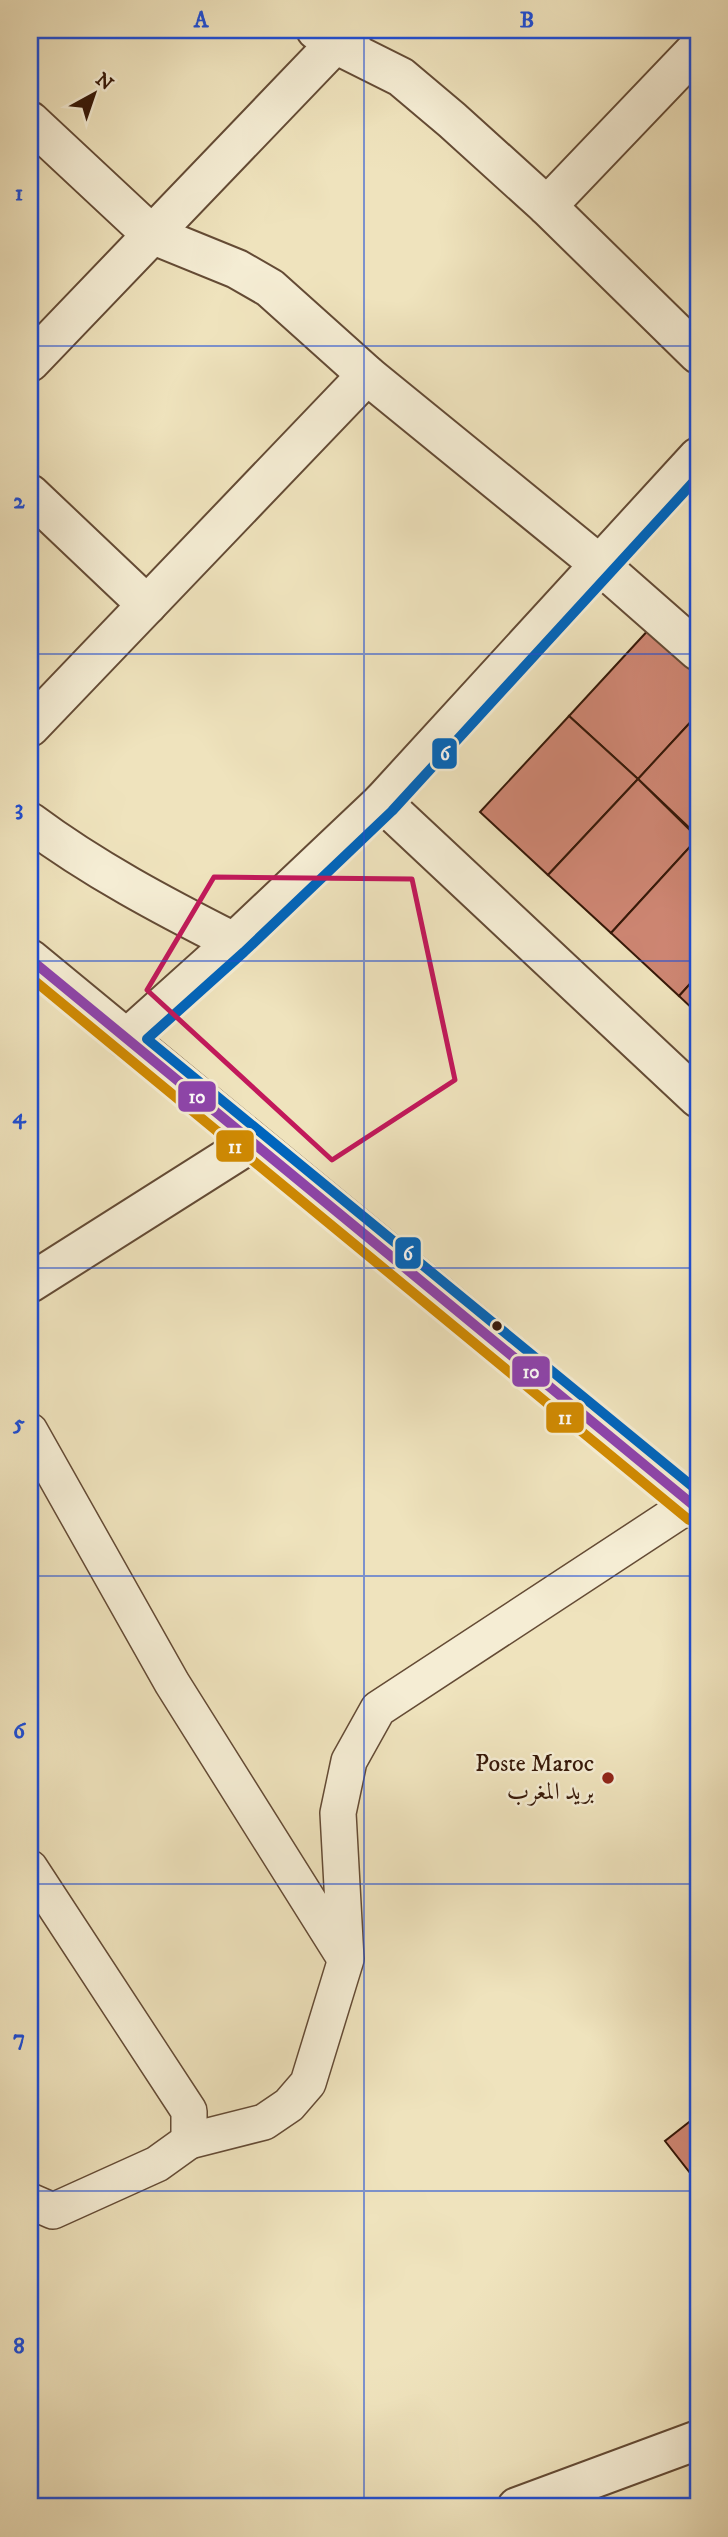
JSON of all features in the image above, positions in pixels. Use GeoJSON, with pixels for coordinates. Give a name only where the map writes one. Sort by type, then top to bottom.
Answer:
{"type":"FeatureCollection","features":[{"type":"Feature","properties":{"kind":"street"},"geometry":{"type":"LineString","coordinates":[[30,362],[335,35],[401,77],[547,206],[698,354]]}},
{"type":"Feature","properties":{"kind":"street"},"geometry":{"type":"LineString","coordinates":[[547,206],[698,48]]}},
{"type":"Feature","properties":{"kind":"street"},"geometry":{"type":"LineString","coordinates":[[30,121],[151,234],[237,269],[270,288],[367,375],[599,564],[698,651]]}},
{"type":"Feature","properties":{"kind":"street"},"geometry":{"type":"LineString","coordinates":[[30,727],[367,375]]}},
{"type":"Feature","properties":{"kind":"street"},"geometry":{"type":"LineString","coordinates":[[126,1039],[234,942],[382,802],[698,457]]}},
{"type":"Feature","properties":{"kind":"street"},"geometry":{"type":"LineString","coordinates":[[30,494],[147,606]]}},
{"type":"Feature","properties":{"kind":"street"},"geometry":{"type":"LineString","coordinates":[[382,802],[698,1098]]}},
{"type":"Feature","properties":{"kind":"street"},"geometry":{"type":"LineString","coordinates":[[30,822],[100,869],[166,908],[234,942]]}},
{"type":"Feature","properties":{"kind":"street"},"geometry":{"type":"LineString","coordinates":[[30,958],[251,1143],[695,1506]]}},
{"type":"Feature","properties":{"kind":"street"},"geometry":{"type":"LineString","coordinates":[[30,1283],[251,1143]]}},
{"type":"Feature","properties":{"kind":"street"},"geometry":{"type":"LineString","coordinates":[[517,2507],[698,2440]]}},
{"type":"Feature","properties":{"kind":"lane"},"geometry":{"type":"LineString","coordinates":[[30,1431],[179,1694],[345,1959]]}},
{"type":"Feature","properties":{"kind":"lane"},"geometry":{"type":"LineString","coordinates":[[30,2201],[53,2211],[157,2164],[189,2141],[264,2122],[289,2105],[308,2083],[345,1959],[338,1813],[349,1760],[378,1709],[695,1506]]}},
{"type":"Feature","properties":{"kind":"lane"},"geometry":{"type":"LineString","coordinates":[[30,1868],[189,2111],[189,2141]]}},
{"type":"Feature","properties":{"kind":"highlighted area"},"geometry":{"type":"Polygon","coordinates":[[[214,877],[412,879],[455,1080],[332,1160],[147,990],[214,877]]]}},
{"type":"Feature","properties":{"kind":"building"},"geometry":{"type":"Polygon","coordinates":[[[652,626],[698,668],[698,714],[638,779],[569,716],[652,626]]]}},
{"type":"Feature","properties":{"kind":"building"},"geometry":{"type":"Polygon","coordinates":[[[698,714],[698,836],[638,779],[698,714]]]}},
{"type":"Feature","properties":{"kind":"building"},"geometry":{"type":"Polygon","coordinates":[[[569,716],[638,779],[548,875],[480,812],[569,716]]]}},
{"type":"Feature","properties":{"kind":"building"},"geometry":{"type":"Polygon","coordinates":[[[638,779],[698,838],[611,933],[548,875],[638,779]]]}},
{"type":"Feature","properties":{"kind":"building"},"geometry":{"type":"Polygon","coordinates":[[[698,838],[698,975],[679,996],[611,933],[698,838]]]}},
{"type":"Feature","properties":{"kind":"building"},"geometry":{"type":"Polygon","coordinates":[[[698,975],[698,1014],[679,996],[698,975]]]}},
{"type":"Feature","properties":{"kind":"building"},"geometry":{"type":"Polygon","coordinates":[[[698,2115],[698,2183],[665,2141],[698,2115]]]}},
{"type":"Feature","properties":{"kind":"transit line","name":"6"},"geometry":{"type":"LineString","coordinates":[[698,477],[392,811],[244,952],[147,1039],[698,1491]]}},
{"type":"Feature","properties":{"kind":"transit line","name":"10"},"geometry":{"type":"LineString","coordinates":[[30,959],[698,1509]]}},
{"type":"Feature","properties":{"kind":"transit line","name":"11"},"geometry":{"type":"LineString","coordinates":[[30,977],[689,1520]]}},
{"type":"Feature","properties":{"kind":"place","name":"Poste Maroc بريد المغرب"},"geometry":{"type":"Point","coordinates":[608,1778]}}]}
